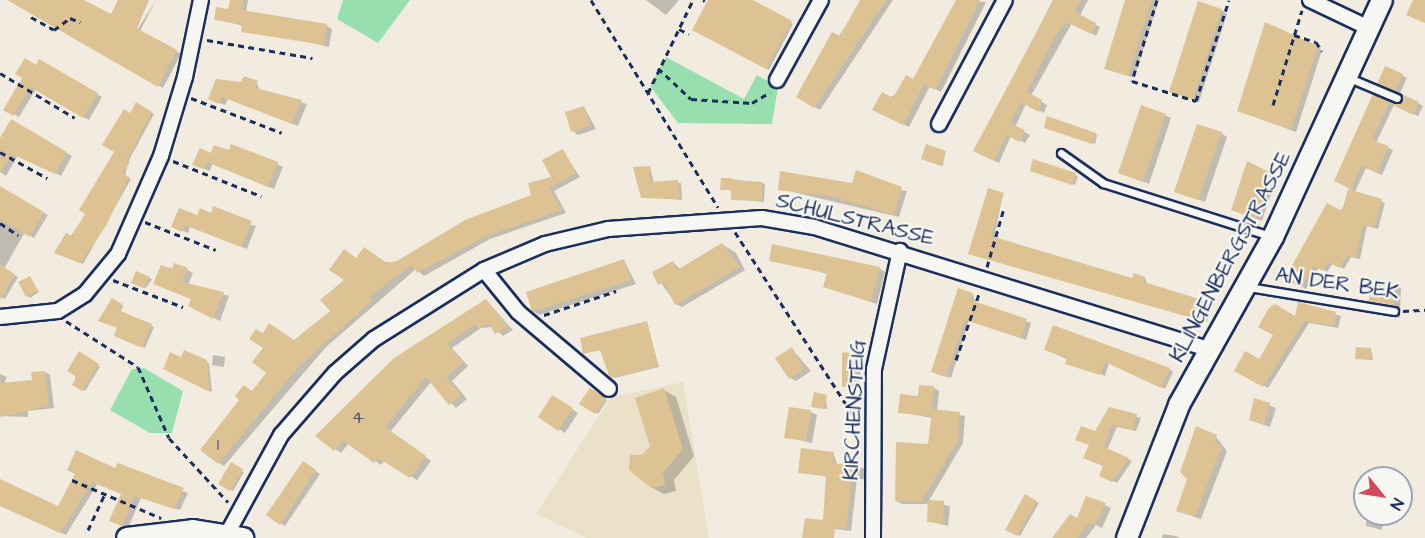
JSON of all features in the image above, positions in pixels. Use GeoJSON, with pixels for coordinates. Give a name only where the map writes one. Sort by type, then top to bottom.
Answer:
{"type":"FeatureCollection","features":[{"type":"Feature","properties":{"kind":"street"},"geometry":{"type":"LineString","coordinates":[[0,317],[38,317],[58,311],[104,274],[136,218],[160,156],[181,94],[201,0]]}},
{"type":"Feature","properties":{"kind":"street"},"geometry":{"type":"LineString","coordinates":[[777,80],[821,0]]}},
{"type":"Feature","properties":{"kind":"street"},"geometry":{"type":"LineString","coordinates":[[939,124],[1005,0]]}},
{"type":"Feature","properties":{"kind":"street"},"geometry":{"type":"LineString","coordinates":[[1310,0],[1369,28]]}},
{"type":"Feature","properties":{"kind":"street","name":"KLINGENBERGSTRASSE"},"geometry":{"type":"LineString","coordinates":[[1127,538],[1179,405],[1273,237],[1382,0]]}},
{"type":"Feature","properties":{"kind":"street","name":"SCHULSTRASSE"},"geometry":{"type":"LineString","coordinates":[[235,536],[237,508],[282,435],[335,373],[417,310],[484,270],[545,244],[608,229],[762,218],[814,227],[984,276],[1209,350]]}},
{"type":"Feature","properties":{"kind":"street","name":"KIRCHENSTEIG"},"geometry":{"type":"LineString","coordinates":[[873,538],[870,442],[879,332],[900,251]]}},
{"type":"Feature","properties":{"kind":"street"},"geometry":{"type":"LineString","coordinates":[[484,270],[528,321],[609,389]]}},
{"type":"Feature","properties":{"kind":"street"},"geometry":{"type":"LineString","coordinates":[[127,538],[164,531],[235,536]]}},
{"type":"Feature","properties":{"kind":"lane"},"geometry":{"type":"LineString","coordinates":[[1347,78],[1397,98]]}},
{"type":"Feature","properties":{"kind":"lane"},"geometry":{"type":"LineString","coordinates":[[1061,153],[1103,183],[1273,237]]}},
{"type":"Feature","properties":{"kind":"lane","name":"AN DER BEK"},"geometry":{"type":"LineString","coordinates":[[1245,285],[1394,311]]}},
{"type":"Feature","properties":{"kind":"path"},"geometry":{"type":"LineString","coordinates":[[591,0],[727,220],[870,442]]}},
{"type":"Feature","properties":{"kind":"path"},"geometry":{"type":"LineString","coordinates":[[648,93],[658,68],[693,0]]}},
{"type":"Feature","properties":{"kind":"path"},"geometry":{"type":"LineString","coordinates":[[1157,0],[1132,81],[1196,101],[1228,0]]}},
{"type":"Feature","properties":{"kind":"path"},"geometry":{"type":"LineString","coordinates":[[1273,105],[1305,0]]}},
{"type":"Feature","properties":{"kind":"path"},"geometry":{"type":"LineString","coordinates":[[32,18],[54,30],[70,18],[80,22]]}},
{"type":"Feature","properties":{"kind":"path"},"geometry":{"type":"LineString","coordinates":[[679,29],[689,34]]}},
{"type":"Feature","properties":{"kind":"path"},"geometry":{"type":"LineString","coordinates":[[1294,35],[1316,42],[1322,51]]}},
{"type":"Feature","properties":{"kind":"path"},"geometry":{"type":"LineString","coordinates":[[193,38],[312,58]]}},
{"type":"Feature","properties":{"kind":"path"},"geometry":{"type":"LineString","coordinates":[[658,68],[691,99],[710,103],[752,103],[768,94],[777,80]]}},
{"type":"Feature","properties":{"kind":"path"},"geometry":{"type":"LineString","coordinates":[[0,73],[75,118]]}},
{"type":"Feature","properties":{"kind":"path"},"geometry":{"type":"LineString","coordinates":[[181,94],[282,133]]}},
{"type":"Feature","properties":{"kind":"path"},"geometry":{"type":"LineString","coordinates":[[0,152],[47,178]]}},
{"type":"Feature","properties":{"kind":"path"},"geometry":{"type":"LineString","coordinates":[[160,156],[261,196]]}},
{"type":"Feature","properties":{"kind":"path"},"geometry":{"type":"LineString","coordinates":[[956,360],[1004,208]]}},
{"type":"Feature","properties":{"kind":"path"},"geometry":{"type":"LineString","coordinates":[[136,218],[216,249]]}},
{"type":"Feature","properties":{"kind":"path"},"geometry":{"type":"LineString","coordinates":[[0,224],[18,235]]}},
{"type":"Feature","properties":{"kind":"path"},"geometry":{"type":"LineString","coordinates":[[104,274],[183,307]]}},
{"type":"Feature","properties":{"kind":"path"},"geometry":{"type":"LineString","coordinates":[[528,321],[616,291]]}},
{"type":"Feature","properties":{"kind":"path","name":"AN DER BEK"},"geometry":{"type":"LineString","coordinates":[[1394,311],[1425,310]]}},
{"type":"Feature","properties":{"kind":"path"},"geometry":{"type":"LineString","coordinates":[[58,311],[138,367],[169,438],[237,508]]}},
{"type":"Feature","properties":{"kind":"path"},"geometry":{"type":"LineString","coordinates":[[72,480],[160,515],[164,531]]}},
{"type":"Feature","properties":{"kind":"path"},"geometry":{"type":"LineString","coordinates":[[88,530],[105,495]]}},
{"type":"Feature","properties":{"kind":"shaded area"},"geometry":{"type":"Polygon","coordinates":[[[683,382],[709,538],[587,538],[536,514],[611,397],[683,382]]]}},
{"type":"Feature","properties":{"kind":"green space"},"geometry":{"type":"Polygon","coordinates":[[[343,0],[410,0],[378,43],[337,19],[343,0]]]}},
{"type":"Feature","properties":{"kind":"green space"},"geometry":{"type":"Polygon","coordinates":[[[666,57],[744,99],[757,75],[778,87],[772,124],[678,123],[650,86],[666,57]]]}},
{"type":"Feature","properties":{"kind":"green space"},"geometry":{"type":"Polygon","coordinates":[[[144,368],[183,391],[172,433],[150,433],[110,410],[132,369],[144,368]]]}},
{"type":"Feature","properties":{"kind":"building"},"geometry":{"type":"Polygon","coordinates":[[[7,0],[84,0],[111,14],[118,0],[149,0],[136,28],[177,50],[158,87],[7,0]]]}},
{"type":"Feature","properties":{"kind":"building"},"geometry":{"type":"Polygon","coordinates":[[[230,0],[243,0],[241,10],[327,24],[324,45],[241,32],[242,24],[214,20],[216,7],[228,9],[230,0]]]}},
{"type":"Feature","properties":{"kind":"building"},"geometry":{"type":"Polygon","coordinates":[[[708,0],[753,0],[792,21],[766,69],[692,30],[708,0]]]}},
{"type":"Feature","properties":{"kind":"building"},"geometry":{"type":"Polygon","coordinates":[[[860,0],[886,0],[814,108],[796,97],[832,32],[840,36],[860,0]]]}},
{"type":"Feature","properties":{"kind":"building"},"geometry":{"type":"Polygon","coordinates":[[[956,0],[980,0],[935,90],[924,84],[903,125],[872,110],[882,92],[893,98],[906,75],[913,79],[956,0]]]}},
{"type":"Feature","properties":{"kind":"building"},"geometry":{"type":"Polygon","coordinates":[[[1054,0],[1081,0],[1075,12],[1096,23],[1091,34],[1066,22],[1055,36],[1027,92],[1042,100],[1039,112],[1020,102],[1010,123],[1025,130],[1019,142],[1006,135],[994,161],[973,151],[1054,0]]]}},
{"type":"Feature","properties":{"kind":"building"},"geometry":{"type":"Polygon","coordinates":[[[1125,0],[1152,0],[1128,76],[1104,69],[1125,0]]]}},
{"type":"Feature","properties":{"kind":"building"},"geometry":{"type":"Polygon","coordinates":[[[1413,0],[1425,0],[1425,23],[1406,15],[1413,0]]]}},
{"type":"Feature","properties":{"kind":"building"},"geometry":{"type":"Polygon","coordinates":[[[1198,1],[1222,9],[1193,100],[1169,92],[1198,1]]]}},
{"type":"Feature","properties":{"kind":"building"},"geometry":{"type":"Polygon","coordinates":[[[1265,22],[1318,46],[1291,130],[1237,111],[1265,22]]]}},
{"type":"Feature","properties":{"kind":"building"},"geometry":{"type":"Polygon","coordinates":[[[25,58],[36,65],[39,59],[98,93],[83,118],[30,87],[13,116],[3,110],[22,78],[15,74],[25,58]]]}},
{"type":"Feature","properties":{"kind":"building"},"geometry":{"type":"Polygon","coordinates":[[[1385,66],[1403,74],[1395,91],[1419,102],[1413,115],[1389,103],[1372,140],[1389,146],[1377,173],[1361,166],[1351,189],[1334,181],[1373,94],[1395,103],[1402,100],[1377,84],[1385,66]]]}},
{"type":"Feature","properties":{"kind":"building"},"geometry":{"type":"Polygon","coordinates":[[[244,76],[258,81],[255,88],[302,100],[292,124],[222,97],[219,104],[208,99],[216,79],[241,82],[244,76]]]}},
{"type":"Feature","properties":{"kind":"building"},"geometry":{"type":"Polygon","coordinates":[[[136,102],[152,112],[127,160],[130,162],[123,173],[129,177],[106,226],[80,263],[54,253],[66,233],[72,236],[85,214],[79,210],[114,152],[102,145],[124,109],[130,113],[136,102]]]}},
{"type":"Feature","properties":{"kind":"building"},"geometry":{"type":"Polygon","coordinates":[[[1141,105],[1166,114],[1143,182],[1118,173],[1141,105]]]}},
{"type":"Feature","properties":{"kind":"building"},"geometry":{"type":"Polygon","coordinates":[[[584,106],[590,126],[571,132],[565,112],[584,106]]]}},
{"type":"Feature","properties":{"kind":"building"},"geometry":{"type":"Polygon","coordinates":[[[1047,116],[1096,133],[1092,144],[1044,128],[1047,116]]]}},
{"type":"Feature","properties":{"kind":"building"},"geometry":{"type":"Polygon","coordinates":[[[11,119],[67,152],[55,174],[12,154],[0,173],[0,138],[11,119]]]}},
{"type":"Feature","properties":{"kind":"building"},"geometry":{"type":"Polygon","coordinates":[[[1197,124],[1222,132],[1198,200],[1174,192],[1197,124]]]}},
{"type":"Feature","properties":{"kind":"building"},"geometry":{"type":"Polygon","coordinates":[[[231,144],[278,162],[268,187],[207,162],[214,145],[229,150],[231,144]]]}},
{"type":"Feature","properties":{"kind":"building"},"geometry":{"type":"Polygon","coordinates":[[[926,144],[946,151],[941,166],[921,159],[926,144]]]}},
{"type":"Feature","properties":{"kind":"building"},"geometry":{"type":"Polygon","coordinates":[[[200,148],[211,153],[204,169],[192,165],[200,148]]]}},
{"type":"Feature","properties":{"kind":"building"},"geometry":{"type":"Polygon","coordinates":[[[563,149],[576,173],[549,188],[562,210],[484,237],[417,273],[412,265],[370,296],[373,300],[299,366],[218,464],[200,450],[239,400],[235,396],[244,385],[252,391],[266,373],[252,362],[263,348],[249,339],[256,329],[263,333],[269,323],[294,340],[330,311],[320,300],[344,280],[329,270],[344,249],[356,258],[364,247],[387,263],[397,261],[465,220],[531,195],[528,183],[551,177],[542,160],[563,149]]]}},
{"type":"Feature","properties":{"kind":"building"},"geometry":{"type":"Polygon","coordinates":[[[1033,159],[1076,173],[1072,185],[1030,171],[1033,159]]]}},
{"type":"Feature","properties":{"kind":"building"},"geometry":{"type":"Polygon","coordinates":[[[1247,161],[1271,173],[1256,219],[1231,210],[1247,161]]]}},
{"type":"Feature","properties":{"kind":"building"},"geometry":{"type":"Polygon","coordinates":[[[650,166],[651,182],[678,180],[679,199],[641,198],[633,167],[650,166]]]}},
{"type":"Feature","properties":{"kind":"building"},"geometry":{"type":"Polygon","coordinates":[[[856,170],[902,187],[894,215],[830,196],[778,190],[780,171],[852,183],[856,170]]]}},
{"type":"Feature","properties":{"kind":"building"},"geometry":{"type":"Polygon","coordinates":[[[721,178],[763,182],[762,201],[731,200],[731,190],[720,190],[721,178]]]}},
{"type":"Feature","properties":{"kind":"building"},"geometry":{"type":"Polygon","coordinates":[[[0,186],[44,212],[30,237],[0,220],[0,186]]]}},
{"type":"Feature","properties":{"kind":"building"},"geometry":{"type":"Polygon","coordinates":[[[988,188],[1004,193],[991,236],[1132,278],[1134,273],[1145,277],[1144,282],[1209,302],[1203,321],[968,254],[988,188]]]}},
{"type":"Feature","properties":{"kind":"building"},"geometry":{"type":"Polygon","coordinates":[[[1348,189],[1382,199],[1374,228],[1363,225],[1356,258],[1347,256],[1339,268],[1328,262],[1323,271],[1314,266],[1301,288],[1285,278],[1327,203],[1342,211],[1348,189]]]}},
{"type":"Feature","properties":{"kind":"building"},"geometry":{"type":"Polygon","coordinates":[[[213,206],[252,221],[241,247],[185,225],[182,232],[171,227],[179,208],[197,215],[200,208],[211,213],[213,206]]]}},
{"type":"Feature","properties":{"kind":"building"},"geometry":{"type":"Polygon","coordinates":[[[722,243],[740,267],[675,305],[664,282],[658,285],[652,272],[673,261],[677,270],[722,243]]]}},
{"type":"Feature","properties":{"kind":"building"},"geometry":{"type":"Polygon","coordinates":[[[772,244],[880,267],[871,302],[823,287],[827,273],[769,261],[772,244]]]}},
{"type":"Feature","properties":{"kind":"building"},"geometry":{"type":"Polygon","coordinates":[[[624,259],[631,280],[532,312],[526,292],[624,259]]]}},
{"type":"Feature","properties":{"kind":"building"},"geometry":{"type":"Polygon","coordinates":[[[174,263],[188,268],[182,282],[224,292],[213,319],[188,306],[191,299],[153,284],[161,265],[172,269],[174,263]]]}},
{"type":"Feature","properties":{"kind":"building"},"geometry":{"type":"Polygon","coordinates":[[[0,265],[15,274],[0,300],[0,265]]]}},
{"type":"Feature","properties":{"kind":"building"},"geometry":{"type":"Polygon","coordinates":[[[136,271],[150,277],[143,288],[131,283],[136,271]]]}},
{"type":"Feature","properties":{"kind":"building"},"geometry":{"type":"Polygon","coordinates":[[[30,276],[38,291],[26,297],[18,282],[30,276]]]}},
{"type":"Feature","properties":{"kind":"building"},"geometry":{"type":"Polygon","coordinates":[[[1371,281],[1396,284],[1394,305],[1369,301],[1371,281]]]}},
{"type":"Feature","properties":{"kind":"building"},"geometry":{"type":"Polygon","coordinates":[[[958,288],[973,293],[971,300],[1027,319],[1021,338],[965,320],[946,377],[931,372],[958,288]]]}},
{"type":"Feature","properties":{"kind":"building"},"geometry":{"type":"Polygon","coordinates":[[[112,298],[122,304],[118,310],[152,324],[142,348],[114,336],[117,328],[98,321],[112,298]]]}},
{"type":"Feature","properties":{"kind":"building"},"geometry":{"type":"Polygon","coordinates":[[[486,299],[508,327],[495,334],[489,323],[478,329],[476,324],[447,344],[463,362],[446,377],[461,395],[449,405],[426,377],[385,427],[426,456],[410,478],[378,458],[374,463],[342,440],[334,451],[315,436],[394,358],[486,299]]]}},
{"type":"Feature","properties":{"kind":"building"},"geometry":{"type":"Polygon","coordinates":[[[1298,302],[1336,312],[1334,326],[1304,321],[1263,387],[1234,371],[1245,351],[1259,359],[1273,335],[1258,327],[1269,308],[1275,304],[1295,316],[1298,302]]]}},
{"type":"Feature","properties":{"kind":"building"},"geometry":{"type":"Polygon","coordinates":[[[647,321],[658,366],[610,378],[600,350],[583,354],[580,338],[647,321]]]}},
{"type":"Feature","properties":{"kind":"building"},"geometry":{"type":"Polygon","coordinates":[[[1053,325],[1170,368],[1161,388],[1105,362],[1100,375],[1065,364],[1067,358],[1044,350],[1053,325]]]}},
{"type":"Feature","properties":{"kind":"building"},"geometry":{"type":"Polygon","coordinates":[[[792,347],[804,369],[789,379],[775,358],[792,347]]]}},
{"type":"Feature","properties":{"kind":"building"},"geometry":{"type":"Polygon","coordinates":[[[1356,347],[1371,348],[1371,360],[1355,359],[1356,347]]]}},
{"type":"Feature","properties":{"kind":"building"},"geometry":{"type":"Polygon","coordinates":[[[184,350],[207,360],[210,392],[163,369],[170,352],[181,357],[184,350]]]}},
{"type":"Feature","properties":{"kind":"building"},"geometry":{"type":"Polygon","coordinates":[[[79,351],[99,364],[82,391],[72,385],[77,377],[67,371],[79,351]]]}},
{"type":"Feature","properties":{"kind":"building"},"geometry":{"type":"Polygon","coordinates":[[[842,352],[858,354],[854,387],[842,387],[842,352]]]}},
{"type":"Feature","properties":{"kind":"building"},"geometry":{"type":"Polygon","coordinates":[[[45,371],[49,406],[0,417],[0,383],[32,380],[31,372],[45,371]]]}},
{"type":"Feature","properties":{"kind":"building"},"geometry":{"type":"Polygon","coordinates":[[[919,385],[934,386],[931,416],[898,413],[900,394],[918,396],[919,385]]]}},
{"type":"Feature","properties":{"kind":"building"},"geometry":{"type":"Polygon","coordinates":[[[590,388],[606,398],[595,414],[579,404],[590,388]]]}},
{"type":"Feature","properties":{"kind":"building"},"geometry":{"type":"Polygon","coordinates":[[[664,388],[683,449],[663,473],[665,485],[651,488],[629,470],[630,455],[642,455],[650,446],[635,398],[664,388]]]}},
{"type":"Feature","properties":{"kind":"building"},"geometry":{"type":"Polygon","coordinates":[[[814,392],[827,395],[824,409],[811,407],[814,392]]]}},
{"type":"Feature","properties":{"kind":"building"},"geometry":{"type":"Polygon","coordinates":[[[552,395],[573,408],[558,431],[538,417],[552,395]]]}},
{"type":"Feature","properties":{"kind":"building"},"geometry":{"type":"Polygon","coordinates":[[[1254,398],[1270,403],[1264,425],[1249,420],[1254,398]]]}},
{"type":"Feature","properties":{"kind":"building"},"geometry":{"type":"Polygon","coordinates":[[[789,407],[811,410],[806,441],[784,438],[789,407]]]}},
{"type":"Feature","properties":{"kind":"building"},"geometry":{"type":"Polygon","coordinates":[[[1109,407],[1137,414],[1132,430],[1112,425],[1104,447],[1129,458],[1112,482],[1099,476],[1103,466],[1083,458],[1089,445],[1075,440],[1081,426],[1095,431],[1109,407]]]}},
{"type":"Feature","properties":{"kind":"building"},"geometry":{"type":"Polygon","coordinates":[[[932,409],[960,412],[958,440],[921,502],[895,501],[896,442],[928,444],[932,409]]]}},
{"type":"Feature","properties":{"kind":"building"},"geometry":{"type":"Polygon","coordinates":[[[1196,426],[1217,435],[1214,442],[1222,446],[1195,517],[1176,511],[1187,479],[1180,472],[1196,426]]]}},
{"type":"Feature","properties":{"kind":"building"},"geometry":{"type":"Polygon","coordinates":[[[801,448],[834,452],[832,464],[860,463],[860,477],[852,477],[846,529],[835,527],[834,538],[802,538],[805,518],[823,520],[826,476],[798,473],[801,448]]]}},
{"type":"Feature","properties":{"kind":"building"},"geometry":{"type":"Polygon","coordinates":[[[76,450],[115,468],[118,463],[184,488],[174,509],[135,496],[122,526],[109,521],[121,494],[92,482],[60,533],[0,506],[0,479],[58,506],[75,474],[67,470],[76,450]]]}},
{"type":"Feature","properties":{"kind":"building"},"geometry":{"type":"Polygon","coordinates":[[[303,461],[316,470],[280,525],[266,515],[303,461]]]}},
{"type":"Feature","properties":{"kind":"building"},"geometry":{"type":"Polygon","coordinates":[[[231,462],[243,469],[230,491],[218,484],[231,462]]]}},
{"type":"Feature","properties":{"kind":"building"},"geometry":{"type":"Polygon","coordinates":[[[1025,494],[1037,501],[1017,536],[1005,530],[1025,494]]]}},
{"type":"Feature","properties":{"kind":"building"},"geometry":{"type":"Polygon","coordinates":[[[1086,496],[1106,503],[1095,526],[1089,523],[1077,538],[1052,538],[1070,514],[1077,518],[1086,496]]]}},
{"type":"Feature","properties":{"kind":"building"},"geometry":{"type":"Polygon","coordinates":[[[928,500],[944,501],[943,523],[927,522],[928,500]]]}}]}
